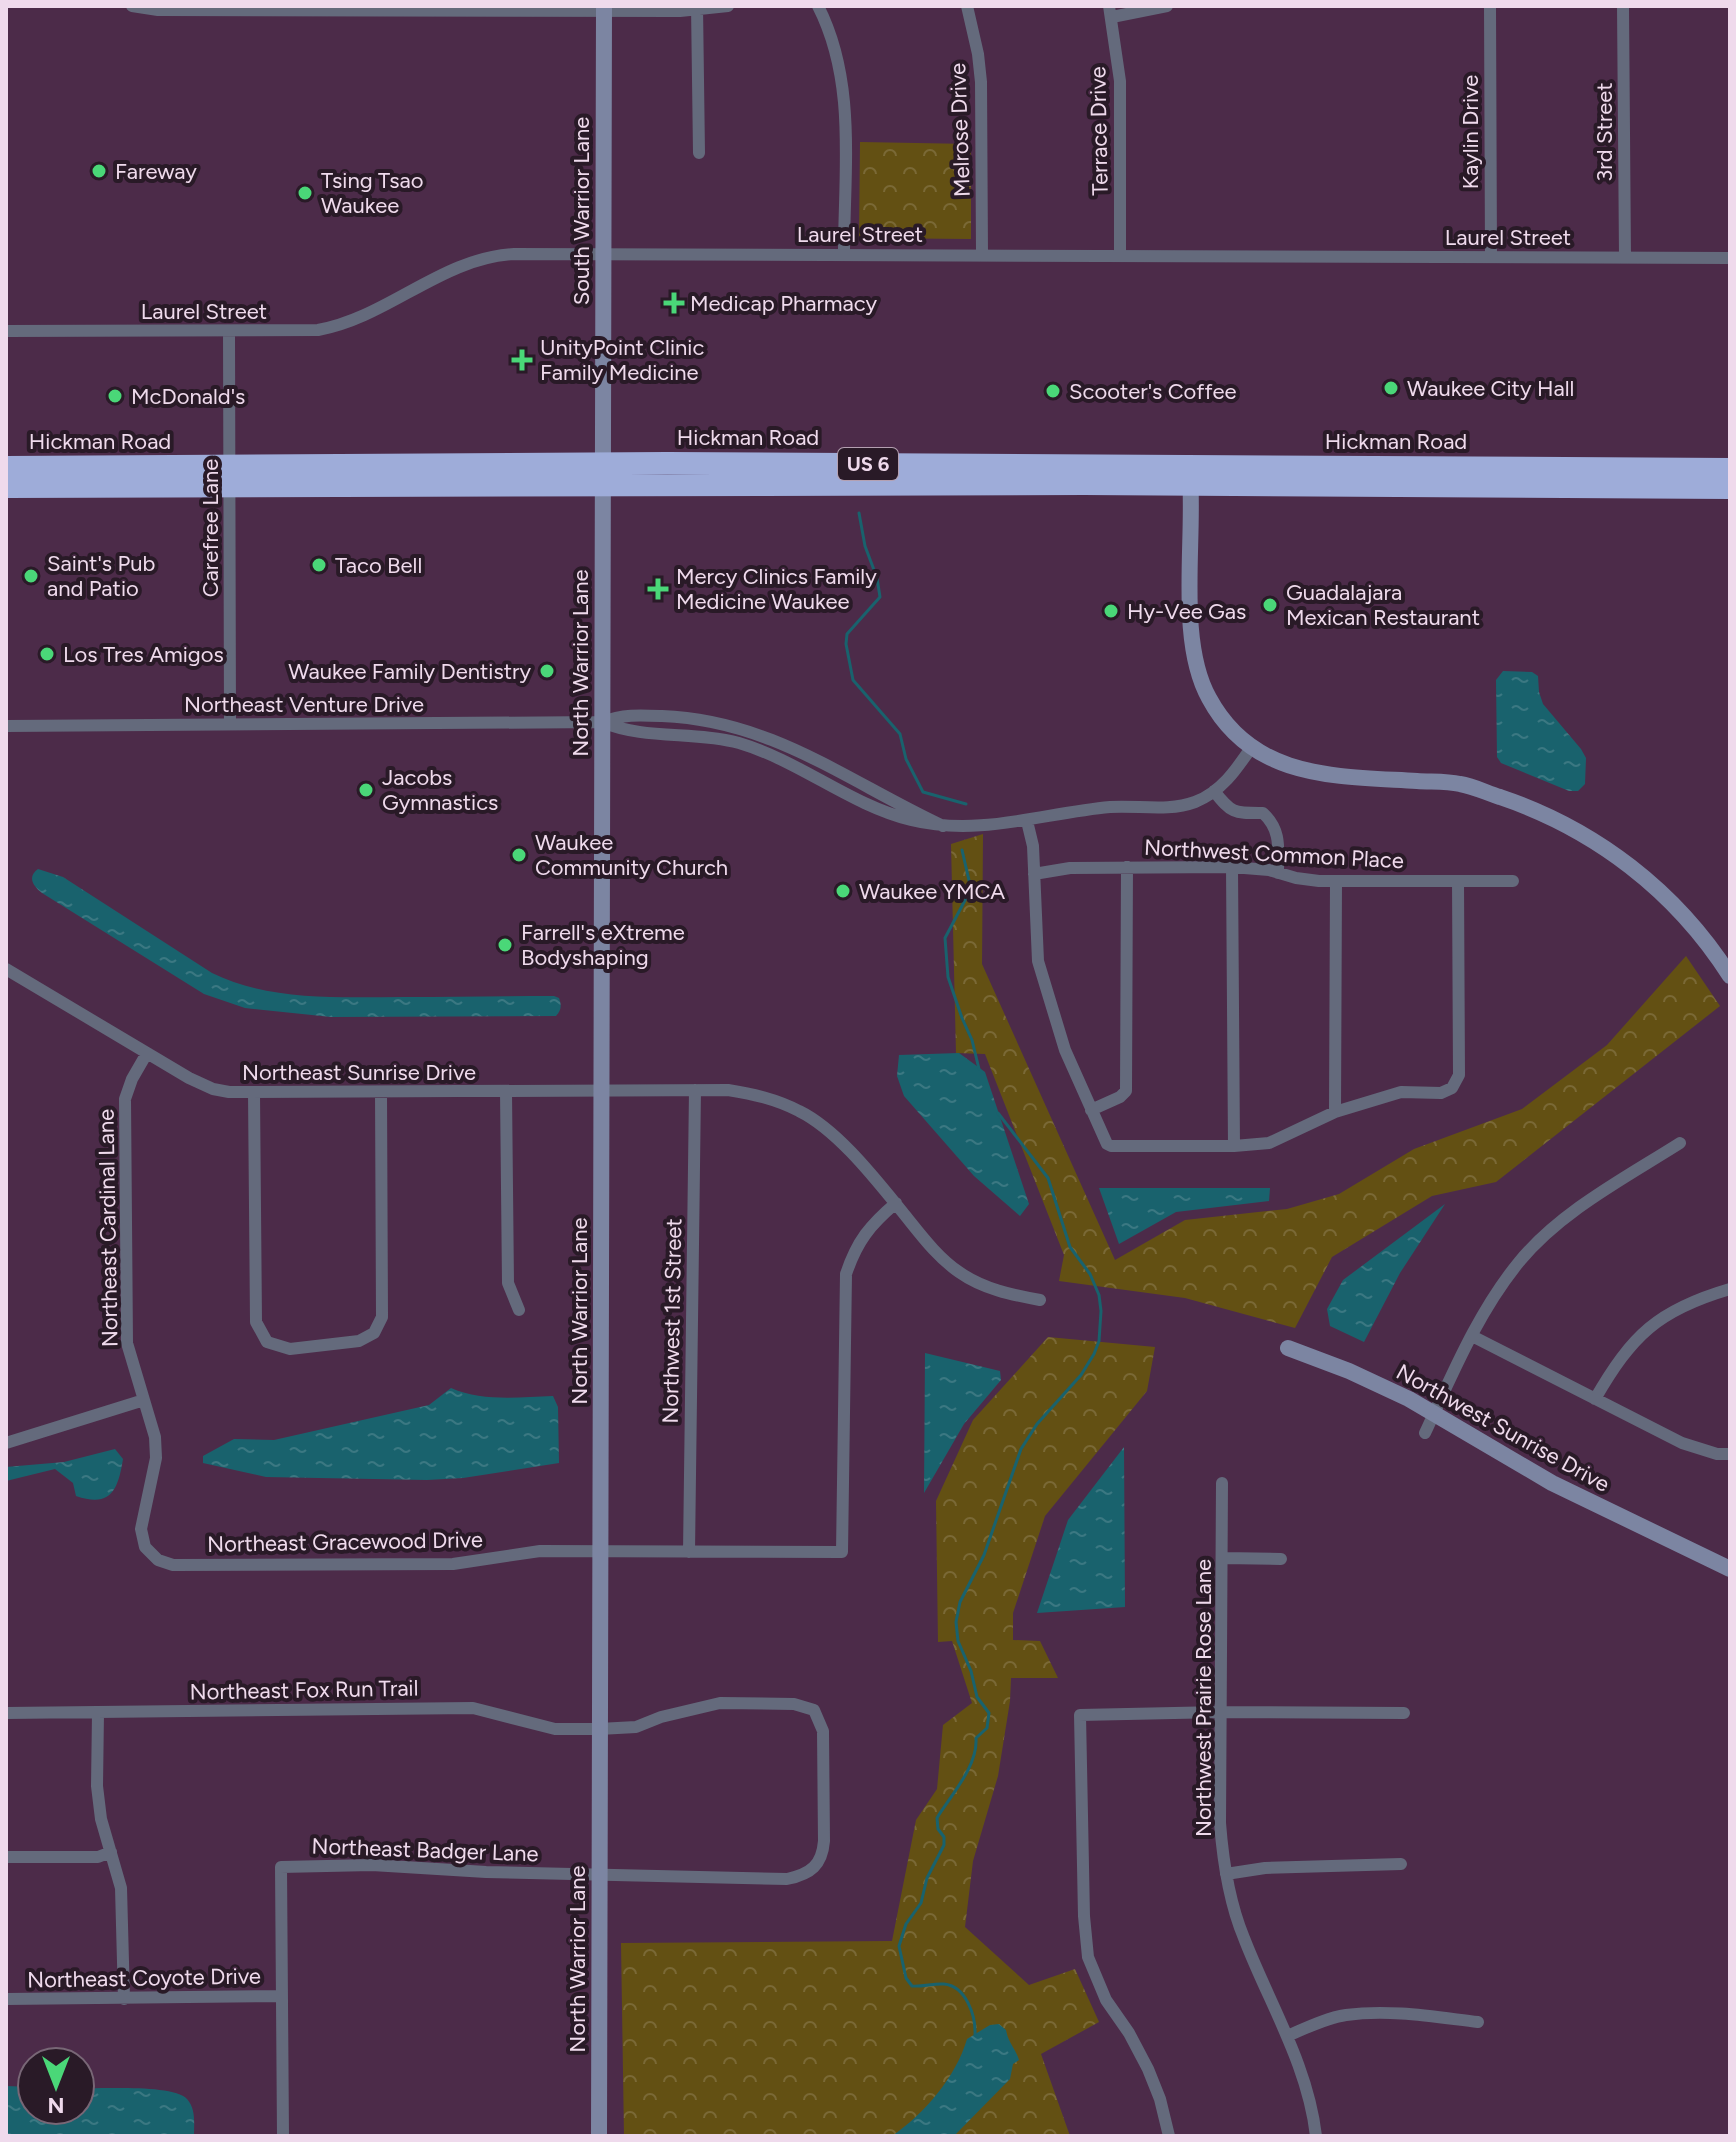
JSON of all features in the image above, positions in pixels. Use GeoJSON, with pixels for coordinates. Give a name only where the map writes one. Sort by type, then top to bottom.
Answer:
{"type":"FeatureCollection","features":[{"type":"Feature","properties":{"kind":"highway","name":"Hickman Road"},"geometry":{"type":"LineString","coordinates":[[6,467],[230,476],[1190,475],[1730,469]]}},
{"type":"Feature","properties":{"kind":"highway","name":"Hickman Road"},"geometry":{"type":"LineString","coordinates":[[1190,475],[1730,488]]}},
{"type":"Feature","properties":{"kind":"highway","name":"Hickman Road"},"geometry":{"type":"LineString","coordinates":[[6,487],[230,476]]}},
{"type":"Feature","properties":{"kind":"street"},"geometry":{"type":"LineString","coordinates":[[132,6],[158,10],[728,6]]}},
{"type":"Feature","properties":{"kind":"street"},"geometry":{"type":"LineString","coordinates":[[818,6],[833,40],[843,86],[844,254]]}},
{"type":"Feature","properties":{"kind":"street","name":"Melrose Drive"},"geometry":{"type":"LineString","coordinates":[[967,6],[981,82],[982,254]]}},
{"type":"Feature","properties":{"kind":"street"},"geometry":{"type":"LineString","coordinates":[[1110,11],[1167,6]]}},
{"type":"Feature","properties":{"kind":"street","name":"Kaylin Drive"},"geometry":{"type":"LineString","coordinates":[[1490,6],[1491,257]]}},
{"type":"Feature","properties":{"kind":"street","name":"3rd Street"},"geometry":{"type":"LineString","coordinates":[[1623,6],[1625,257]]}},
{"type":"Feature","properties":{"kind":"street","name":"South Warrior Lane"},"geometry":{"type":"LineString","coordinates":[[602,475],[604,8]]}},
{"type":"Feature","properties":{"kind":"street"},"geometry":{"type":"LineString","coordinates":[[697,8],[699,153]]}},
{"type":"Feature","properties":{"kind":"street","name":"Terrace Drive"},"geometry":{"type":"LineString","coordinates":[[1110,11],[1120,81],[1120,255]]}},
{"type":"Feature","properties":{"kind":"street","name":"Laurel Street"},"geometry":{"type":"LineString","coordinates":[[6,331],[311,331],[335,327],[366,315],[459,265],[496,255],[1730,258]]}},
{"type":"Feature","properties":{"kind":"street","name":"Carefree Lane"},"geometry":{"type":"LineString","coordinates":[[229,331],[230,724]]}},
{"type":"Feature","properties":{"kind":"street","name":"North Warrior Lane"},"geometry":{"type":"LineString","coordinates":[[599,2136],[602,475]]}},
{"type":"Feature","properties":{"kind":"street"},"geometry":{"type":"LineString","coordinates":[[1190,475],[1191,631],[1198,668],[1208,698],[1251,748],[1296,769],[1323,775],[1460,784],[1532,808],[1588,836],[1645,875],[1708,941],[1730,976]]}},
{"type":"Feature","properties":{"kind":"street","name":"Northeast Venture Drive"},"geometry":{"type":"LineString","coordinates":[[6,726],[602,722],[622,731],[724,739],[755,748],[884,812],[943,826],[987,826],[1069,811],[1179,806],[1214,791]]}},
{"type":"Feature","properties":{"kind":"street"},"geometry":{"type":"LineString","coordinates":[[1251,748],[1228,780],[1214,791],[1227,809],[1263,813],[1274,823],[1278,837],[1278,873]]}},
{"type":"Feature","properties":{"kind":"street"},"geometry":{"type":"LineString","coordinates":[[1027,821],[1033,846],[1038,961],[1065,1050],[1107,1144],[1111,1146],[1269,1143],[1335,1112],[1401,1092],[1441,1093],[1452,1088],[1459,1075],[1458,881]]}},
{"type":"Feature","properties":{"kind":"street"},"geometry":{"type":"LineString","coordinates":[[1091,1110],[1120,1097],[1126,1091],[1127,867]]}},
{"type":"Feature","properties":{"kind":"street"},"geometry":{"type":"LineString","coordinates":[[1232,867],[1234,1146]]}},
{"type":"Feature","properties":{"kind":"street","name":"Northwest Common Place"},"geometry":{"type":"LineString","coordinates":[[1034,874],[1070,868],[1232,867],[1267,869],[1296,878],[1336,881],[1513,881]]}},
{"type":"Feature","properties":{"kind":"street"},"geometry":{"type":"LineString","coordinates":[[1335,1112],[1336,881]]}},
{"type":"Feature","properties":{"kind":"street","name":"Northeast Sunrise Drive"},"geometry":{"type":"LineString","coordinates":[[6,969],[189,1078],[213,1089],[254,1093],[601,1091]]}},
{"type":"Feature","properties":{"kind":"street","name":"Northeast Cardinal Lane"},"geometry":{"type":"LineString","coordinates":[[145,1547],[141,1529],[156,1458],[155,1437],[127,1343],[125,1103],[127,1088],[147,1053]]}},
{"type":"Feature","properties":{"kind":"street","name":"Northwest 1st Street"},"geometry":{"type":"LineString","coordinates":[[689,1552],[695,1090]]}},
{"type":"Feature","properties":{"kind":"street"},"geometry":{"type":"LineString","coordinates":[[601,1091],[728,1090],[762,1096],[802,1112],[836,1138],[935,1251],[960,1273],[1004,1292],[1040,1300]]}},
{"type":"Feature","properties":{"kind":"street"},"geometry":{"type":"LineString","coordinates":[[254,1093],[256,1322],[267,1342],[290,1349],[359,1341],[374,1333],[382,1317],[381,1092]]}},
{"type":"Feature","properties":{"kind":"street"},"geometry":{"type":"LineString","coordinates":[[506,1092],[508,1283],[519,1310]]}},
{"type":"Feature","properties":{"kind":"street"},"geometry":{"type":"LineString","coordinates":[[1425,1433],[1496,1291],[1520,1260],[1579,1208],[1680,1143]]}},
{"type":"Feature","properties":{"kind":"street","name":"Northeast Gracewood Drive"},"geometry":{"type":"LineString","coordinates":[[145,1547],[158,1560],[173,1565],[453,1564],[540,1551],[842,1552],[846,1274],[855,1248],[875,1220],[896,1203]]}},
{"type":"Feature","properties":{"kind":"street"},"geometry":{"type":"LineString","coordinates":[[1595,1399],[1617,1361],[1645,1330],[1682,1306],[1730,1289]]}},
{"type":"Feature","properties":{"kind":"street"},"geometry":{"type":"LineString","coordinates":[[1472,1336],[1682,1443],[1703,1451],[1730,1454]]}},
{"type":"Feature","properties":{"kind":"street","name":"Northwest Sunrise Drive"},"geometry":{"type":"LineString","coordinates":[[1288,1348],[1374,1382],[1434,1413],[1552,1483],[1730,1567]]}},
{"type":"Feature","properties":{"kind":"street"},"geometry":{"type":"LineString","coordinates":[[6,1443],[144,1400]]}},
{"type":"Feature","properties":{"kind":"street","name":"Northwest Prairie Rose Lane"},"geometry":{"type":"LineString","coordinates":[[1222,1483],[1220,1823],[1226,1874],[1231,1902],[1243,1936],[1305,2083],[1316,2136]]}},
{"type":"Feature","properties":{"kind":"street"},"geometry":{"type":"LineString","coordinates":[[1223,1558],[1281,1559]]}},
{"type":"Feature","properties":{"kind":"street","name":"Northeast Fox Run Trail"},"geometry":{"type":"LineString","coordinates":[[6,1713],[473,1708],[555,1729],[599,1729],[636,1727],[661,1717],[720,1703],[794,1704],[814,1710],[823,1731],[824,1841],[823,1855],[817,1866],[804,1875],[787,1879],[598,1874]]}},
{"type":"Feature","properties":{"kind":"street"},"geometry":{"type":"LineString","coordinates":[[98,1713],[97,1786],[101,1819],[121,1888],[124,1999]]}},
{"type":"Feature","properties":{"kind":"street"},"geometry":{"type":"LineString","coordinates":[[1169,2136],[1160,2099],[1148,2069],[1129,2033],[1106,2000],[1088,1957],[1084,1916],[1080,1715],[1404,1713]]}},
{"type":"Feature","properties":{"kind":"street"},"geometry":{"type":"LineString","coordinates":[[6,1857],[98,1857],[111,1852]]}},
{"type":"Feature","properties":{"kind":"street"},"geometry":{"type":"LineString","coordinates":[[1226,1874],[1265,1868],[1401,1864]]}},
{"type":"Feature","properties":{"kind":"street","name":"Northeast Badger Lane"},"geometry":{"type":"LineString","coordinates":[[283,2136],[281,1867],[372,1865],[486,1872],[598,1874]]}},
{"type":"Feature","properties":{"kind":"street","name":"Northeast Coyote Drive"},"geometry":{"type":"LineString","coordinates":[[6,1999],[282,1996]]}},
{"type":"Feature","properties":{"kind":"street"},"geometry":{"type":"LineString","coordinates":[[1287,2036],[1344,2016],[1366,2014],[1411,2014],[1478,2022]]}},
{"type":"Feature","properties":{"kind":"green space"},"geometry":{"type":"Polygon","coordinates":[[[860,142],[971,144],[971,239],[859,238],[860,142]]]}},
{"type":"Feature","properties":{"kind":"green space"},"geometry":{"type":"Polygon","coordinates":[[[983,834],[982,964],[1115,1260],[1185,1220],[1287,1209],[1339,1194],[1414,1149],[1522,1109],[1607,1045],[1686,956],[1720,1006],[1496,1182],[1432,1196],[1332,1257],[1295,1328],[1185,1298],[1059,1281],[1064,1255],[985,1054],[956,1053],[951,844],[983,834]]]}},
{"type":"Feature","properties":{"kind":"green space"},"geometry":{"type":"Polygon","coordinates":[[[1048,1337],[1155,1347],[1147,1391],[1045,1516],[1013,1613],[1013,1640],[1040,1641],[1058,1678],[1011,1678],[998,1776],[973,1861],[965,1927],[1029,1985],[1075,1969],[1099,2022],[1041,2054],[1070,2136],[624,2136],[621,1943],[892,1941],[916,1820],[937,1789],[943,1725],[972,1703],[952,1641],[938,1642],[936,1501],[973,1420],[1048,1337]]]}},
{"type":"Feature","properties":{"kind":"water"},"geometry":{"type":"Polygon","coordinates":[[[1503,671],[1532,672],[1538,676],[1543,704],[1586,758],[1585,784],[1578,791],[1569,791],[1501,763],[1497,757],[1496,680],[1503,671]]]}},
{"type":"Feature","properties":{"kind":"water"},"geometry":{"type":"Polygon","coordinates":[[[38,869],[63,877],[212,973],[258,989],[332,997],[554,996],[559,998],[559,1012],[556,1016],[331,1017],[245,1008],[204,994],[42,893],[32,881],[38,869]]]}},
{"type":"Feature","properties":{"kind":"water"},"geometry":{"type":"Polygon","coordinates":[[[959,1053],[985,1072],[1029,1204],[1020,1216],[974,1176],[904,1096],[897,1076],[899,1055],[959,1053]]]}},
{"type":"Feature","properties":{"kind":"water"},"geometry":{"type":"Polygon","coordinates":[[[1099,1188],[1270,1188],[1269,1201],[1176,1212],[1119,1244],[1099,1188]]]}},
{"type":"Feature","properties":{"kind":"water"},"geometry":{"type":"Polygon","coordinates":[[[1445,1204],[1400,1273],[1364,1342],[1330,1326],[1327,1309],[1343,1280],[1445,1204]]]}},
{"type":"Feature","properties":{"kind":"water"},"geometry":{"type":"Polygon","coordinates":[[[925,1353],[1000,1371],[1001,1380],[964,1424],[924,1493],[925,1353]]]}},
{"type":"Feature","properties":{"kind":"water"},"geometry":{"type":"Polygon","coordinates":[[[451,1388],[488,1397],[553,1396],[558,1407],[559,1463],[463,1478],[427,1480],[266,1477],[203,1463],[203,1456],[234,1439],[274,1440],[429,1405],[451,1388]]]}},
{"type":"Feature","properties":{"kind":"water"},"geometry":{"type":"Polygon","coordinates":[[[1124,1447],[1125,1607],[1037,1613],[1068,1520],[1124,1447]]]}},
{"type":"Feature","properties":{"kind":"water"},"geometry":{"type":"Polygon","coordinates":[[[115,1449],[123,1459],[121,1470],[111,1494],[105,1498],[97,1500],[76,1496],[73,1483],[55,1469],[6,1481],[6,1467],[64,1462],[115,1449]]]}},
{"type":"Feature","properties":{"kind":"water"},"geometry":{"type":"Polygon","coordinates":[[[999,2024],[1006,2030],[1019,2060],[1013,2064],[1010,2079],[954,2136],[892,2136],[916,2117],[937,2094],[955,2067],[967,2039],[990,2025],[999,2024]]]}},
{"type":"Feature","properties":{"kind":"water"},"geometry":{"type":"Polygon","coordinates":[[[6,2086],[16,2086],[16,2126],[96,2126],[96,2088],[137,2088],[180,2094],[190,2103],[194,2116],[194,2136],[6,2136],[6,2086]]]}},
{"type":"Feature","properties":{"kind":"waterway"},"geometry":{"type":"LineString","coordinates":[[859,513],[880,597],[847,634],[853,680],[900,734],[906,759],[923,792],[966,804]]}},
{"type":"Feature","properties":{"kind":"waterway"},"geometry":{"type":"LineString","coordinates":[[962,850],[971,889],[945,938],[948,977],[972,1040],[979,1069]]}},
{"type":"Feature","properties":{"kind":"waterway"},"geometry":{"type":"LineString","coordinates":[[975,2035],[974,2019],[964,1996],[952,1986],[944,1984],[912,1986],[906,1978],[899,1946],[906,1924],[921,1903],[927,1878],[944,1845],[937,1818],[968,1770],[976,1738],[987,1728],[989,1713],[977,1697],[971,1671],[958,1641],[956,1622],[960,1602],[984,1555],[1021,1449],[1037,1424],[1081,1375],[1094,1354],[1099,1341],[1101,1311],[1099,1295],[1090,1274],[1070,1247],[1048,1178],[998,1113]]}},
{"type":"Feature","properties":{"kind":"place","name":"Fareway"},"geometry":{"type":"Point","coordinates":[99,171]}},
{"type":"Feature","properties":{"kind":"place","name":"Tsing Tsao Waukee"},"geometry":{"type":"Point","coordinates":[305,193]}},
{"type":"Feature","properties":{"kind":"place","name":"Medicap Pharmacy"},"geometry":{"type":"Point","coordinates":[674,303]}},
{"type":"Feature","properties":{"kind":"place","name":"UnityPoint Clinic Family Medicine"},"geometry":{"type":"Point","coordinates":[522,360]}},
{"type":"Feature","properties":{"kind":"place","name":"Waukee City Hall"},"geometry":{"type":"Point","coordinates":[1391,388]}},
{"type":"Feature","properties":{"kind":"place","name":"Scooter's Coffee"},"geometry":{"type":"Point","coordinates":[1053,391]}},
{"type":"Feature","properties":{"kind":"place","name":"McDonald's"},"geometry":{"type":"Point","coordinates":[115,396]}},
{"type":"Feature","properties":{"kind":"place","name":"Taco Bell"},"geometry":{"type":"Point","coordinates":[319,565]}},
{"type":"Feature","properties":{"kind":"place","name":"Saint's Pub and Patio"},"geometry":{"type":"Point","coordinates":[31,576]}},
{"type":"Feature","properties":{"kind":"place","name":"Mercy Clinics Family Medicine Waukee"},"geometry":{"type":"Point","coordinates":[658,589]}},
{"type":"Feature","properties":{"kind":"place","name":"Guadalajara Mexican Restaurant"},"geometry":{"type":"Point","coordinates":[1270,605]}},
{"type":"Feature","properties":{"kind":"place","name":"Hy-Vee Gas"},"geometry":{"type":"Point","coordinates":[1111,611]}},
{"type":"Feature","properties":{"kind":"place","name":"Los Tres Amigos"},"geometry":{"type":"Point","coordinates":[47,654]}},
{"type":"Feature","properties":{"kind":"place","name":"Waukee Family Dentistry"},"geometry":{"type":"Point","coordinates":[547,671]}},
{"type":"Feature","properties":{"kind":"place","name":"Jacobs Gymnastics"},"geometry":{"type":"Point","coordinates":[366,790]}},
{"type":"Feature","properties":{"kind":"place","name":"Waukee Community Church"},"geometry":{"type":"Point","coordinates":[519,855]}},
{"type":"Feature","properties":{"kind":"place","name":"Waukee YMCA"},"geometry":{"type":"Point","coordinates":[843,891]}},
{"type":"Feature","properties":{"kind":"place","name":"Farrell's eXtreme Bodyshaping"},"geometry":{"type":"Point","coordinates":[505,945]}}]}
